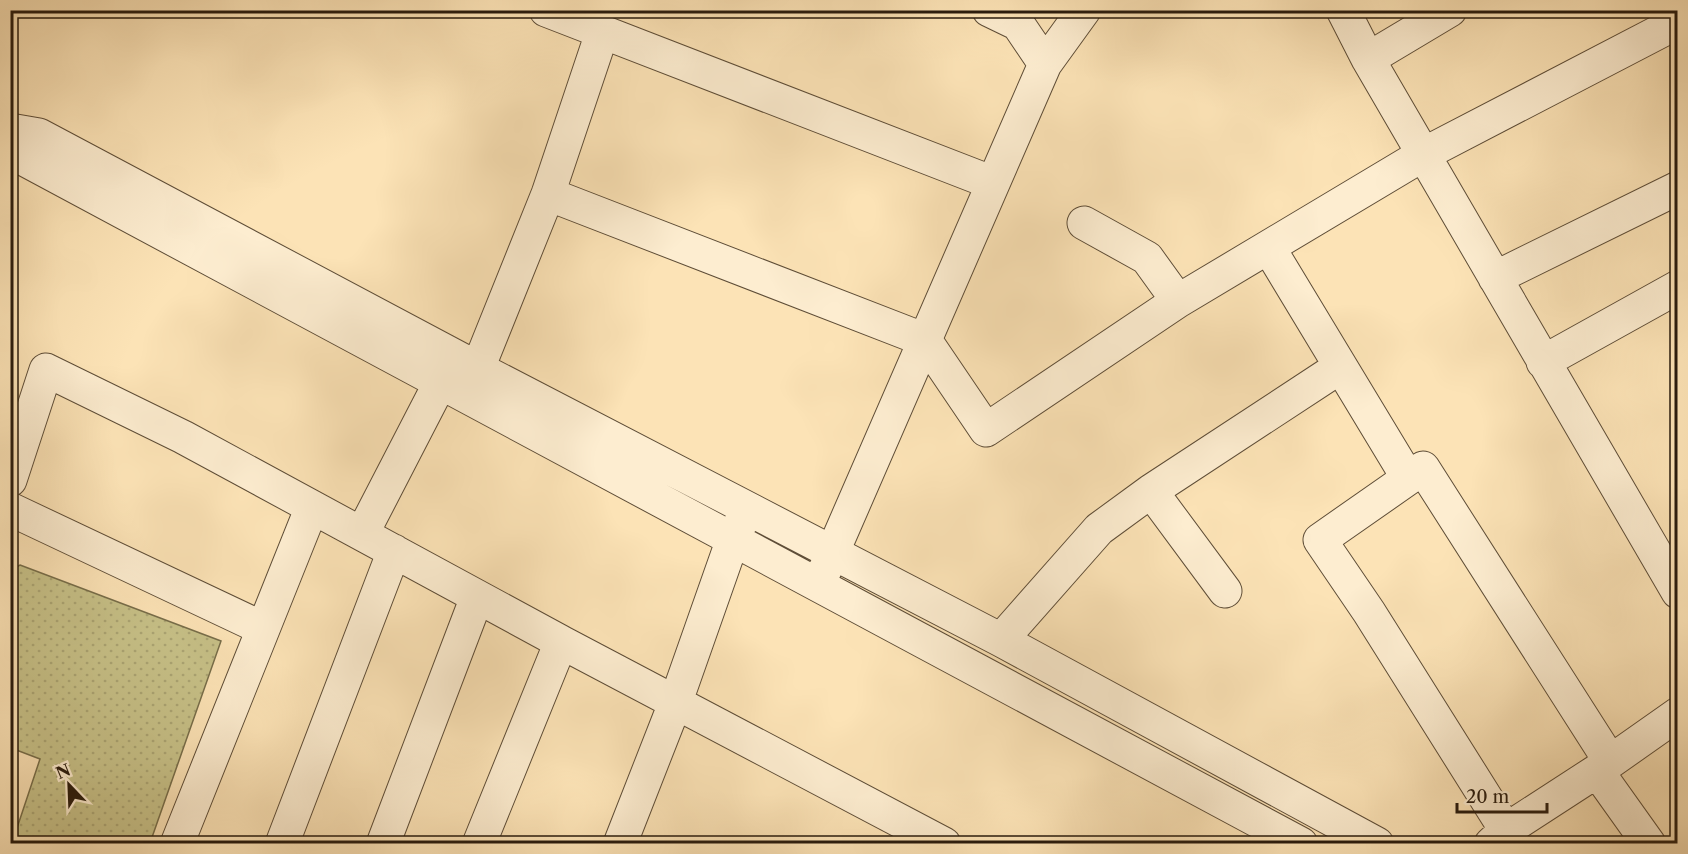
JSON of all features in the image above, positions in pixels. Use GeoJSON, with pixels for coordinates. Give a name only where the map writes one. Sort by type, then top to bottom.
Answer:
{"type":"FeatureCollection","features":[{"type":"Feature","properties":{"kind":"street"},"geometry":{"type":"LineString","coordinates":[[546,10],[993,183]]}},
{"type":"Feature","properties":{"kind":"street"},"geometry":{"type":"LineString","coordinates":[[989,10],[1017,17],[1045,64]]}},
{"type":"Feature","properties":{"kind":"street"},"geometry":{"type":"LineString","coordinates":[[819,585],[1045,64],[1083,10]]}},
{"type":"Feature","properties":{"kind":"street"},"geometry":{"type":"LineString","coordinates":[[1343,10],[1368,59],[1543,362],[1676,586]]}},
{"type":"Feature","properties":{"kind":"street"},"geometry":{"type":"LineString","coordinates":[[1368,59],[1450,10]]}},
{"type":"Feature","properties":{"kind":"street"},"geometry":{"type":"LineString","coordinates":[[548,194],[925,340],[986,430],[1178,301],[1269,249],[1424,154],[1677,22]]}},
{"type":"Feature","properties":{"kind":"street"},"geometry":{"type":"LineString","coordinates":[[362,534],[462,383],[548,194],[602,33]]}},
{"type":"Feature","properties":{"kind":"street"},"geometry":{"type":"LineString","coordinates":[[18,148],[462,383],[733,539],[1301,843]]}},
{"type":"Feature","properties":{"kind":"street"},"geometry":{"type":"LineString","coordinates":[[1495,278],[1677,188]]}},
{"type":"Feature","properties":{"kind":"street"},"geometry":{"type":"LineString","coordinates":[[1084,223],[1147,258],[1178,301]]}},
{"type":"Feature","properties":{"kind":"street"},"geometry":{"type":"LineString","coordinates":[[1269,249],[1408,478]]}},
{"type":"Feature","properties":{"kind":"street"},"geometry":{"type":"LineString","coordinates":[[1543,362],[1676,292]]}},
{"type":"Feature","properties":{"kind":"street"},"geometry":{"type":"LineString","coordinates":[[1001,640],[1099,529],[1151,491],[1340,367]]}},
{"type":"Feature","properties":{"kind":"street"},"geometry":{"type":"LineString","coordinates":[[10,480],[46,369],[183,437],[561,642],[944,843]]}},
{"type":"Feature","properties":{"kind":"street"},"geometry":{"type":"LineString","coordinates":[[462,383],[747,507],[1001,640],[1377,843]]}},
{"type":"Feature","properties":{"kind":"street"},"geometry":{"type":"LineString","coordinates":[[1648,843],[1603,766],[1423,468],[1320,540],[1369,612],[1499,837],[1603,766],[1677,714]]}},
{"type":"Feature","properties":{"kind":"street"},"geometry":{"type":"LineString","coordinates":[[1151,491],[1226,591]]}},
{"type":"Feature","properties":{"kind":"street"},"geometry":{"type":"LineString","coordinates":[[177,843],[312,507]]}},
{"type":"Feature","properties":{"kind":"street"},"geometry":{"type":"LineString","coordinates":[[620,843],[676,701],[733,539],[747,507]]}},
{"type":"Feature","properties":{"kind":"street"},"geometry":{"type":"LineString","coordinates":[[10,509],[262,628]]}},
{"type":"Feature","properties":{"kind":"street"},"geometry":{"type":"LineString","coordinates":[[282,843],[394,552]]}},
{"type":"Feature","properties":{"kind":"street"},"geometry":{"type":"LineString","coordinates":[[383,843],[477,597]]}},
{"type":"Feature","properties":{"kind":"street"},"geometry":{"type":"LineString","coordinates":[[479,843],[561,642]]}},
{"type":"Feature","properties":{"kind":"shaded area"},"geometry":{"type":"Polygon","coordinates":[[[20,565],[221,641],[150,843],[12,843],[40,759],[11,748],[11,570],[20,565]]]}}]}
